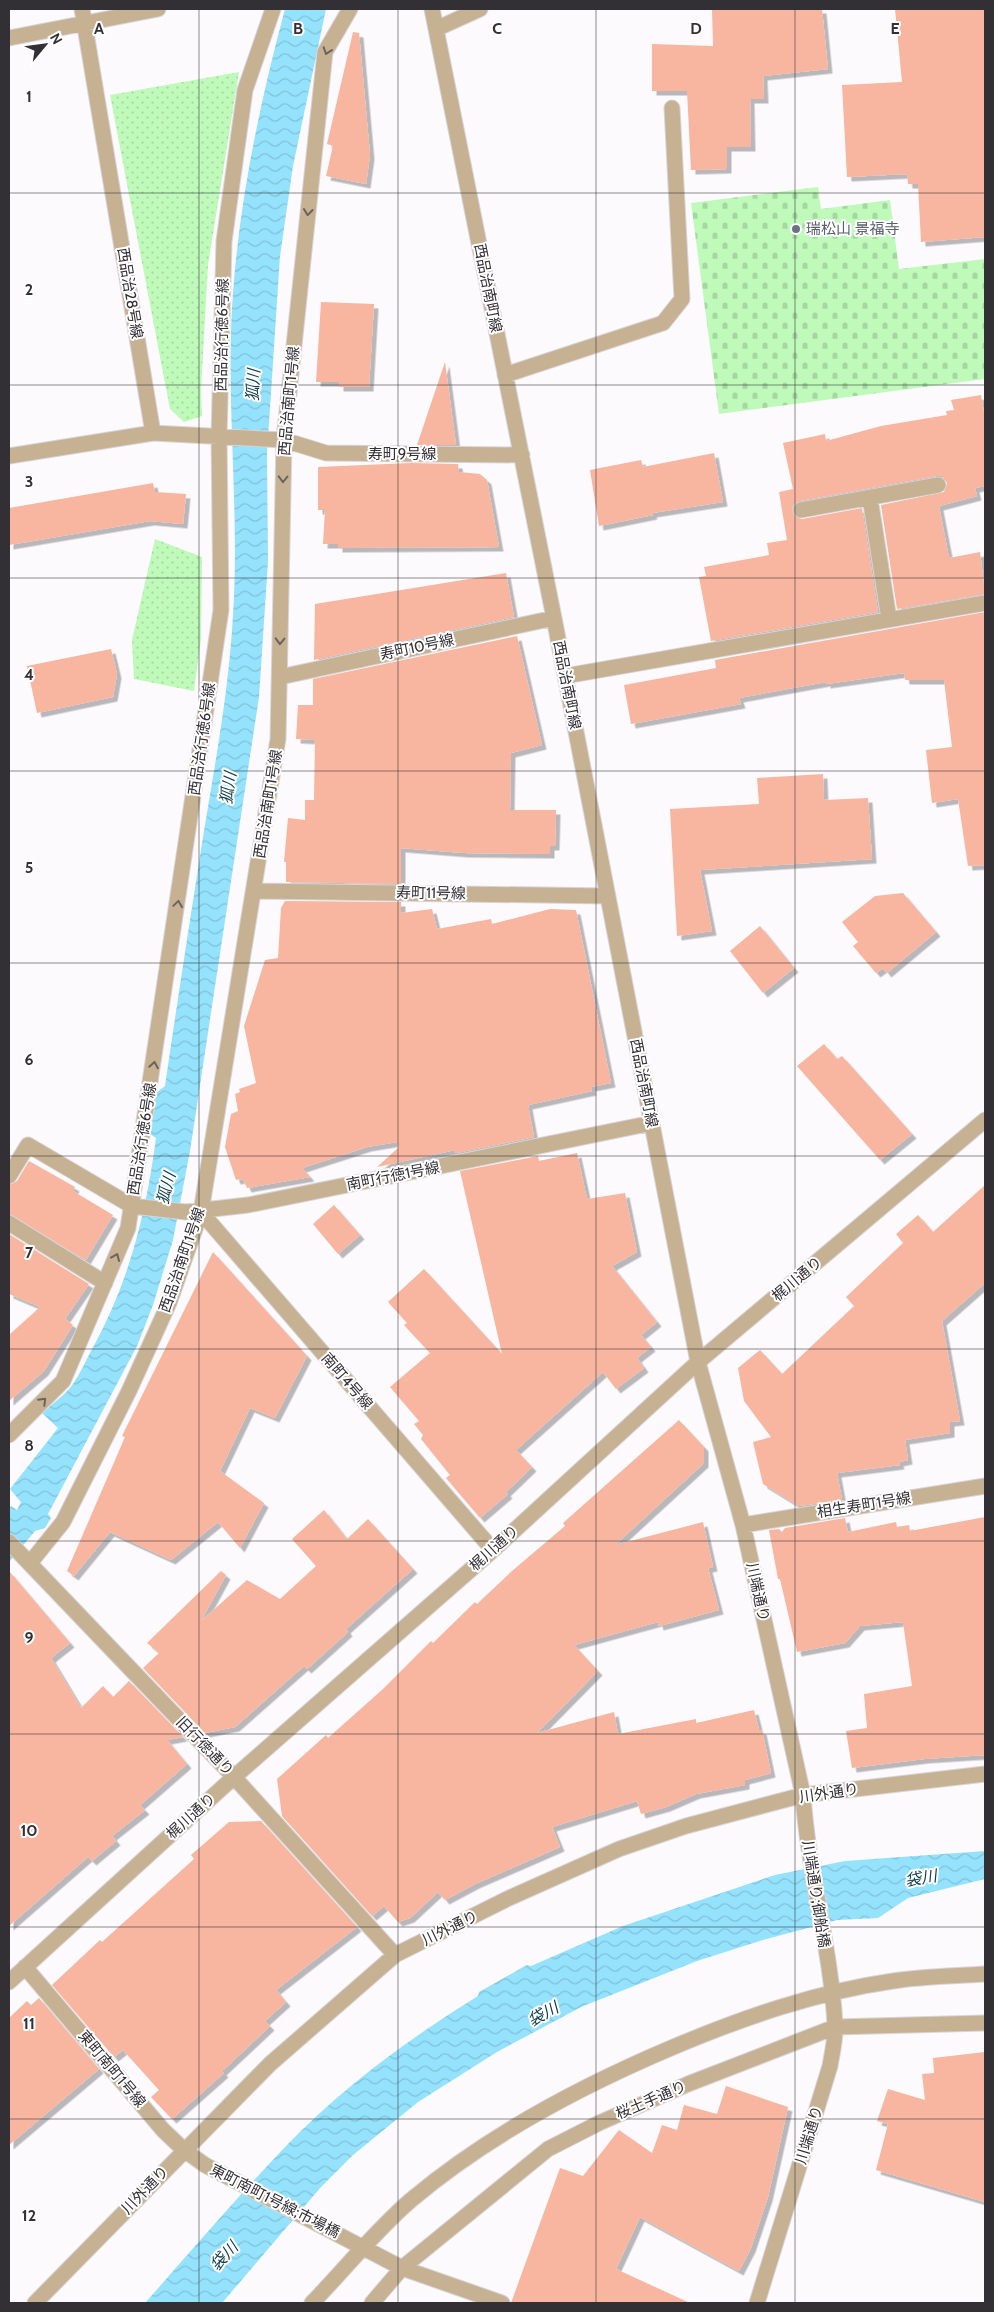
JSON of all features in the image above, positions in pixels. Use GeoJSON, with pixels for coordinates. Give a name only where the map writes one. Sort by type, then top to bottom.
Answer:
{"type":"FeatureCollection","features":[{"type":"Feature","properties":{"kind":"street"},"geometry":{"type":"LineString","coordinates":[[9,38],[84,16],[158,9]]}},
{"type":"Feature","properties":{"kind":"street","name":"西品治行徳6号線"},"geometry":{"type":"LineString","coordinates":[[9,1435],[63,1381],[128,1228],[221,610],[220,437],[224,241],[245,90],[273,9]]}},
{"type":"Feature","properties":{"kind":"street","name":"西品治南町1号線"},"geometry":{"type":"LineString","coordinates":[[30,1563],[63,1522],[129,1391],[169,1302],[201,1212],[278,739],[284,440],[325,52],[350,9]]}},
{"type":"Feature","properties":{"kind":"street","name":"西品治南町線"},"geometry":{"type":"LineString","coordinates":[[432,9],[522,455],[698,1362]]}},
{"type":"Feature","properties":{"kind":"street"},"geometry":{"type":"LineString","coordinates":[[436,29],[480,9]]}},
{"type":"Feature","properties":{"kind":"street","name":"西品治28号線"},"geometry":{"type":"LineString","coordinates":[[84,16],[153,433]]}},
{"type":"Feature","properties":{"kind":"street"},"geometry":{"type":"LineString","coordinates":[[505,375],[663,323],[682,299],[672,108]]}},
{"type":"Feature","properties":{"kind":"street"},"geometry":{"type":"LineString","coordinates":[[9,456],[153,433]]}},
{"type":"Feature","properties":{"kind":"street","name":"寿町9号線"},"geometry":{"type":"LineString","coordinates":[[153,433],[284,440],[326,453],[522,455]]}},
{"type":"Feature","properties":{"kind":"street"},"geometry":{"type":"LineString","coordinates":[[801,510],[938,485]]}},
{"type":"Feature","properties":{"kind":"street"},"geometry":{"type":"LineString","coordinates":[[870,498],[889,619]]}},
{"type":"Feature","properties":{"kind":"street"},"geometry":{"type":"LineString","coordinates":[[565,676],[985,603]]}},
{"type":"Feature","properties":{"kind":"street","name":"寿町10号線"},"geometry":{"type":"LineString","coordinates":[[280,677],[554,618]]}},
{"type":"Feature","properties":{"kind":"street","name":"寿町11号線"},"geometry":{"type":"LineString","coordinates":[[254,891],[607,896]]}},
{"type":"Feature","properties":{"kind":"street","name":"梶川通り"},"geometry":{"type":"LineString","coordinates":[[9,1982],[234,1777],[493,1550],[698,1362],[985,1120]]}},
{"type":"Feature","properties":{"kind":"street","name":"南町行徳1号線"},"geometry":{"type":"LineString","coordinates":[[132,1206],[201,1212],[257,1203],[652,1123]]}},
{"type":"Feature","properties":{"kind":"street"},"geometry":{"type":"LineString","coordinates":[[9,1176],[28,1145],[132,1206]]}},
{"type":"Feature","properties":{"kind":"street","name":"南町4号線"},"geometry":{"type":"LineString","coordinates":[[201,1212],[493,1550]]}},
{"type":"Feature","properties":{"kind":"street"},"geometry":{"type":"LineString","coordinates":[[9,1223],[105,1283]]}},
{"type":"Feature","properties":{"kind":"street","name":"川端通り"},"geometry":{"type":"LineString","coordinates":[[698,1362],[743,1525],[803,1795],[805,1825]]}},
{"type":"Feature","properties":{"kind":"street","name":"相生寿町1号線"},"geometry":{"type":"LineString","coordinates":[[743,1525],[985,1486]]}},
{"type":"Feature","properties":{"kind":"street","name":"旧行徳通り"},"geometry":{"type":"LineString","coordinates":[[9,1542],[234,1777],[395,1955]]}},
{"type":"Feature","properties":{"kind":"street","name":"川外通り"},"geometry":{"type":"LineString","coordinates":[[35,2303],[270,2064],[395,1955],[619,1848],[686,1826],[803,1795],[985,1774]]}},
{"type":"Feature","properties":{"kind":"street","name":"川端通り;御船橋"},"geometry":{"type":"LineString","coordinates":[[805,1825],[827,1963]]}},
{"type":"Feature","properties":{"kind":"street","name":"川端通り"},"geometry":{"type":"LineString","coordinates":[[757,2303],[830,2066],[835,2027],[827,1963]]}},
{"type":"Feature","properties":{"kind":"street","name":"東町南町1号線"},"geometry":{"type":"LineString","coordinates":[[25,1967],[163,2130],[184,2150],[204,2165]]}},
{"type":"Feature","properties":{"kind":"street"},"geometry":{"type":"LineString","coordinates":[[312,2303],[377,2232],[410,2201],[466,2156],[550,2106],[632,2065],[723,2026],[811,1998],[893,1981],[985,1974]]}},
{"type":"Feature","properties":{"kind":"street","name":"桜土手通り"},"geometry":{"type":"LineString","coordinates":[[372,2303],[402,2268],[548,2149],[599,2122],[647,2101],[835,2027],[985,2024]]}},
{"type":"Feature","properties":{"kind":"street","name":"東町南町1号線;市場橋"},"geometry":{"type":"LineString","coordinates":[[204,2165],[402,2268]]}},
{"type":"Feature","properties":{"kind":"street"},"geometry":{"type":"LineString","coordinates":[[402,2268],[502,2303]]}},
{"type":"Feature","properties":{"kind":"green space"},"geometry":{"type":"Polygon","coordinates":[[[239,72],[208,265],[201,390],[202,416],[184,422],[170,409],[110,95],[239,72]]]}},
{"type":"Feature","properties":{"kind":"green space"},"geometry":{"type":"Polygon","coordinates":[[[818,187],[821,209],[890,200],[899,269],[985,259],[985,379],[719,414],[691,203],[818,187]]]}},
{"type":"Feature","properties":{"kind":"green space"},"geometry":{"type":"Polygon","coordinates":[[[155,539],[202,557],[201,639],[194,691],[134,679],[132,640],[155,539]]]}},
{"type":"Feature","properties":{"kind":"water","name":"狐川"},"geometry":{"type":"Polygon","coordinates":[[[285,9],[326,9],[293,166],[280,256],[267,453],[268,561],[259,697],[190,1151],[173,1240],[153,1305],[137,1346],[48,1514],[51,1518],[45,1528],[35,1531],[9,1562],[9,1509],[11,1506],[17,1510],[21,1502],[10,1489],[58,1428],[42,1413],[66,1392],[76,1380],[116,1300],[134,1248],[152,1166],[156,1138],[150,1134],[156,1093],[165,1086],[221,727],[231,643],[235,535],[231,414],[231,333],[236,257],[246,185],[259,114],[285,9]]]}},
{"type":"Feature","properties":{"kind":"water","name":"袋川"},"geometry":{"type":"Polygon","coordinates":[[[985,1851],[985,1879],[908,1898],[878,1918],[837,1920],[763,1940],[697,1961],[581,2007],[497,2052],[418,2102],[353,2155],[321,2187],[222,2303],[145,2303],[269,2164],[331,2103],[402,2046],[478,1996],[479,1992],[527,1965],[531,1966],[623,1926],[775,1875],[845,1861],[985,1851]]]}},
{"type":"Feature","properties":{"kind":"building"},"geometry":{"type":"Polygon","coordinates":[[[712,9],[822,9],[828,69],[763,76],[764,99],[750,99],[751,147],[727,147],[727,169],[691,170],[687,91],[652,91],[652,44],[713,46],[712,9]]]}},
{"type":"Feature","properties":{"kind":"building"},"geometry":{"type":"Polygon","coordinates":[[[895,9],[985,9],[985,237],[921,242],[918,184],[908,184],[907,174],[847,177],[842,85],[902,82],[895,9]]]}},
{"type":"Feature","properties":{"kind":"building"},"geometry":{"type":"Polygon","coordinates":[[[353,32],[359,33],[370,155],[366,184],[326,176],[333,146],[327,144],[353,32]]]}},
{"type":"Feature","properties":{"kind":"building"},"geometry":{"type":"Polygon","coordinates":[[[321,302],[374,304],[369,387],[339,387],[339,382],[316,382],[321,302]]]}},
{"type":"Feature","properties":{"kind":"building"},"geometry":{"type":"Polygon","coordinates":[[[445,362],[456,445],[417,445],[445,362]]]}},
{"type":"Feature","properties":{"kind":"building"},"geometry":{"type":"Polygon","coordinates":[[[981,395],[985,419],[985,486],[975,488],[977,496],[939,506],[949,558],[980,552],[985,594],[897,609],[881,505],[944,492],[947,483],[942,476],[936,476],[799,501],[792,506],[794,516],[802,519],[862,508],[878,612],[711,641],[699,577],[706,576],[704,567],[769,555],[767,543],[787,540],[779,492],[793,489],[783,443],[825,434],[826,441],[881,426],[947,415],[946,411],[954,410],[951,400],[981,395]]]}},
{"type":"Feature","properties":{"kind":"building"},"geometry":{"type":"Polygon","coordinates":[[[714,453],[723,502],[652,513],[653,515],[599,526],[590,470],[641,460],[643,467],[714,453]]]}},
{"type":"Feature","properties":{"kind":"building"},"geometry":{"type":"Polygon","coordinates":[[[411,463],[458,464],[459,472],[480,474],[487,480],[499,547],[338,548],[338,544],[323,544],[325,510],[318,510],[318,467],[411,463]]]}},
{"type":"Feature","properties":{"kind":"building"},"geometry":{"type":"Polygon","coordinates":[[[153,483],[155,492],[186,494],[183,524],[150,521],[9,545],[9,508],[153,483]]]}},
{"type":"Feature","properties":{"kind":"building"},"geometry":{"type":"Polygon","coordinates":[[[506,573],[514,617],[314,660],[315,604],[506,573]]]}},
{"type":"Feature","properties":{"kind":"building"},"geometry":{"type":"Polygon","coordinates":[[[985,612],[985,865],[968,866],[958,799],[932,803],[926,750],[952,747],[944,680],[905,680],[904,673],[826,684],[826,682],[739,698],[741,704],[631,724],[624,685],[716,668],[715,660],[985,612]]]}},
{"type":"Feature","properties":{"kind":"building"},"geometry":{"type":"Polygon","coordinates":[[[517,636],[542,745],[511,753],[510,810],[556,810],[555,846],[550,846],[550,854],[464,853],[401,848],[401,884],[286,882],[286,862],[284,862],[288,818],[305,820],[305,800],[314,800],[315,740],[296,739],[298,705],[313,705],[313,679],[517,636]]]}},
{"type":"Feature","properties":{"kind":"building"},"geometry":{"type":"Polygon","coordinates":[[[111,649],[117,674],[113,697],[37,713],[27,666],[111,649]]]}},
{"type":"Feature","properties":{"kind":"building"},"geometry":{"type":"Polygon","coordinates":[[[823,774],[824,800],[868,798],[872,859],[700,870],[712,931],[677,936],[670,809],[759,804],[757,778],[823,774]]]}},
{"type":"Feature","properties":{"kind":"building"},"geometry":{"type":"Polygon","coordinates":[[[903,893],[936,932],[887,973],[883,968],[876,973],[853,946],[858,942],[842,922],[875,896],[903,893]]]}},
{"type":"Feature","properties":{"kind":"building"},"geometry":{"type":"Polygon","coordinates":[[[285,901],[401,902],[401,913],[432,909],[437,929],[491,919],[492,924],[550,909],[576,910],[611,1083],[591,1087],[592,1091],[528,1105],[534,1137],[456,1153],[455,1150],[377,1167],[398,1148],[397,1142],[367,1147],[302,1168],[310,1177],[247,1188],[243,1179],[236,1180],[225,1147],[231,1114],[238,1111],[235,1094],[240,1092],[239,1089],[256,1083],[244,1026],[265,960],[278,958],[281,908],[285,901]]]}},
{"type":"Feature","properties":{"kind":"building"},"geometry":{"type":"Polygon","coordinates":[[[760,926],[794,968],[763,993],[730,951],[760,926]]]}},
{"type":"Feature","properties":{"kind":"building"},"geometry":{"type":"Polygon","coordinates":[[[824,1044],[837,1059],[842,1056],[912,1134],[880,1160],[797,1066],[824,1044]]]}},
{"type":"Feature","properties":{"kind":"building"},"geometry":{"type":"Polygon","coordinates":[[[577,1153],[587,1199],[625,1193],[637,1252],[612,1266],[657,1322],[641,1335],[651,1347],[637,1358],[644,1368],[616,1389],[603,1372],[516,1450],[532,1467],[506,1492],[508,1494],[480,1518],[446,1478],[450,1475],[421,1439],[423,1435],[414,1424],[419,1421],[390,1387],[430,1353],[404,1325],[407,1323],[388,1302],[424,1269],[502,1354],[460,1171],[538,1156],[539,1161],[577,1153]]]}},
{"type":"Feature","properties":{"kind":"building"},"geometry":{"type":"Polygon","coordinates":[[[29,1161],[75,1187],[73,1191],[113,1215],[86,1260],[9,1214],[9,1185],[17,1181],[29,1161]]]}},
{"type":"Feature","properties":{"kind":"building"},"geometry":{"type":"Polygon","coordinates":[[[985,1185],[985,1283],[942,1321],[960,1421],[950,1422],[950,1433],[905,1440],[908,1460],[899,1462],[900,1465],[837,1473],[842,1500],[799,1506],[763,1484],[753,1442],[771,1437],[744,1401],[738,1368],[760,1350],[782,1374],[854,1306],[846,1297],[903,1243],[896,1234],[918,1215],[933,1232],[985,1185]]]}},
{"type":"Feature","properties":{"kind":"building"},"geometry":{"type":"Polygon","coordinates":[[[334,1205],[360,1235],[338,1254],[313,1224],[334,1205]]]}},
{"type":"Feature","properties":{"kind":"building"},"geometry":{"type":"Polygon","coordinates":[[[9,1234],[89,1284],[65,1319],[73,1325],[44,1371],[9,1401],[9,1335],[40,1307],[9,1294],[9,1234]]]}},
{"type":"Feature","properties":{"kind":"building"},"geometry":{"type":"Polygon","coordinates":[[[213,1252],[307,1356],[275,1418],[250,1408],[220,1471],[264,1503],[240,1548],[218,1522],[171,1560],[110,1532],[74,1576],[67,1571],[125,1437],[122,1436],[213,1252]]]}},
{"type":"Feature","properties":{"kind":"building"},"geometry":{"type":"Polygon","coordinates":[[[679,1420],[704,1447],[704,1463],[615,1545],[703,1522],[713,1567],[708,1568],[719,1610],[659,1626],[658,1622],[574,1645],[598,1671],[537,1733],[614,1712],[618,1734],[696,1719],[696,1723],[754,1710],[759,1730],[762,1730],[771,1773],[745,1780],[745,1785],[696,1794],[666,1807],[641,1814],[637,1801],[552,1827],[560,1847],[475,1884],[445,1900],[438,1892],[410,1918],[398,1922],[384,1906],[372,1916],[282,1816],[277,1779],[326,1735],[328,1738],[383,1689],[431,1641],[433,1643],[475,1602],[477,1604],[565,1526],[563,1523],[679,1420]]]}},
{"type":"Feature","properties":{"kind":"building"},"geometry":{"type":"Polygon","coordinates":[[[324,1510],[347,1539],[368,1519],[413,1569],[346,1629],[348,1632],[307,1669],[304,1666],[235,1727],[205,1733],[143,1668],[159,1653],[147,1643],[221,1571],[226,1575],[201,1621],[247,1580],[280,1599],[316,1566],[292,1539],[324,1510]]]}},
{"type":"Feature","properties":{"kind":"building"},"geometry":{"type":"Polygon","coordinates":[[[985,1517],[985,1755],[924,1759],[852,1768],[846,1731],[867,1728],[864,1694],[912,1686],[903,1622],[860,1626],[845,1643],[797,1652],[780,1579],[778,1579],[769,1530],[779,1529],[782,1532],[785,1528],[845,1518],[848,1532],[896,1522],[897,1527],[909,1525],[910,1531],[985,1517]]]}},
{"type":"Feature","properties":{"kind":"building"},"geometry":{"type":"Polygon","coordinates":[[[9,1571],[70,1643],[51,1658],[81,1708],[103,1686],[113,1697],[129,1681],[183,1737],[167,1740],[187,1764],[140,1805],[145,1810],[112,1836],[116,1841],[92,1861],[88,1857],[9,1926],[9,1571]]]}},
{"type":"Feature","properties":{"kind":"building"},"geometry":{"type":"Polygon","coordinates":[[[261,1821],[357,1927],[276,1990],[286,2002],[265,2021],[270,2026],[222,2071],[224,2073],[172,2119],[151,2097],[159,2090],[123,2050],[114,2057],[52,1985],[100,1940],[102,1942],[194,1859],[191,1855],[229,1822],[261,1821]]]}},
{"type":"Feature","properties":{"kind":"building"},"geometry":{"type":"Polygon","coordinates":[[[39,1998],[99,2069],[9,2145],[9,2018],[27,2001],[31,2005],[39,1998]]]}},
{"type":"Feature","properties":{"kind":"building"},"geometry":{"type":"Polygon","coordinates":[[[985,2052],[985,2202],[876,2170],[888,2124],[877,2121],[888,2089],[925,2100],[922,2074],[934,2073],[933,2058],[985,2052]]]}},
{"type":"Feature","properties":{"kind":"building"},"geometry":{"type":"Polygon","coordinates":[[[726,2086],[788,2107],[768,2197],[751,2248],[739,2271],[640,2217],[616,2269],[690,2303],[511,2303],[560,2168],[583,2176],[619,2130],[652,2153],[662,2125],[677,2130],[684,2105],[717,2114],[726,2086]]]}},
{"type":"Feature","properties":{"kind":"place","name":"瑞松山 景福寺"},"geometry":{"type":"Point","coordinates":[796,229]}}]}
